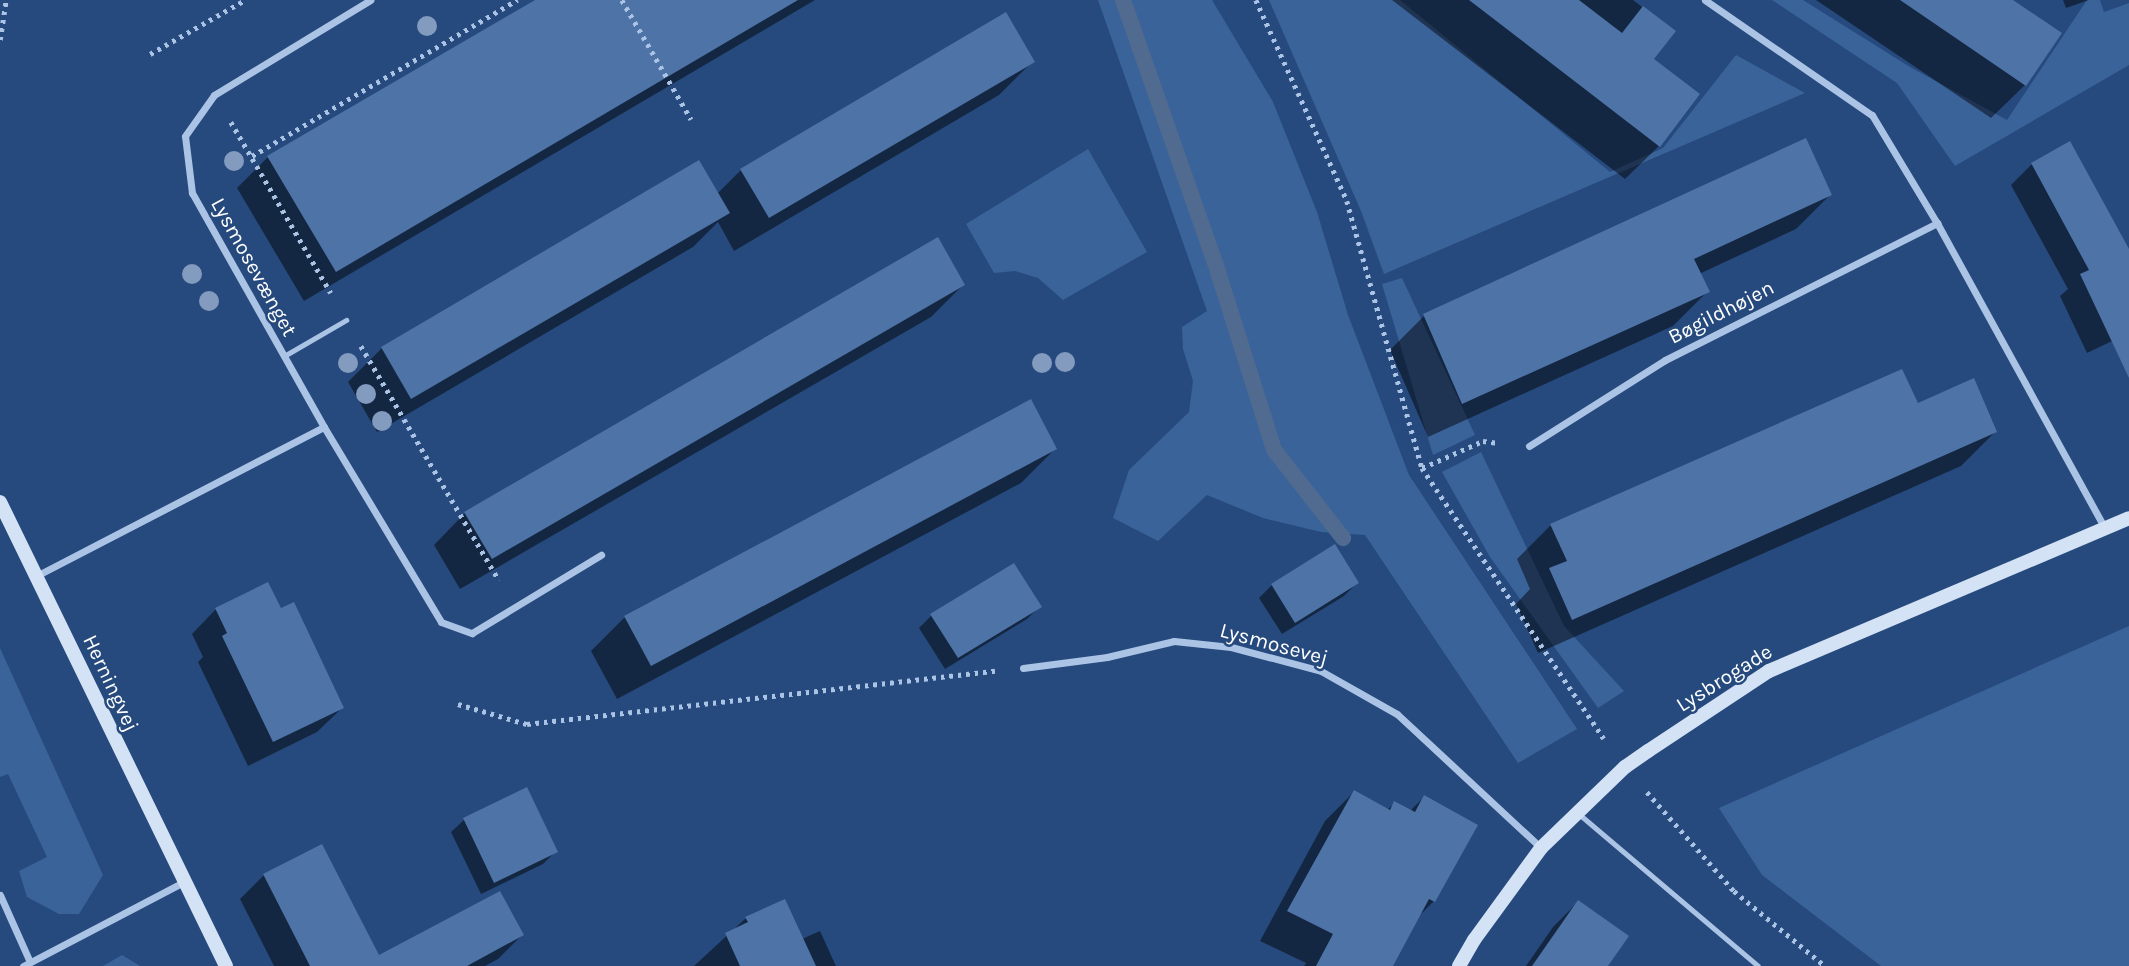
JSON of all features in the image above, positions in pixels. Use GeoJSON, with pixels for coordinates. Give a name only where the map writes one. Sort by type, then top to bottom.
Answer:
{"type":"FeatureCollection","features":[{"type":"Feature","properties":{"kind":"street","name":"Lysmosevænget"},"geometry":{"type":"LineString","coordinates":[[370,0],[214,95],[185,136],[192,192],[324,428],[441,622],[472,633],[601,555]]}},
{"type":"Feature","properties":{"kind":"street"},"geometry":{"type":"LineString","coordinates":[[1705,0],[1872,115],[1937,223],[2105,528]]}},
{"type":"Feature","properties":{"kind":"street","name":"Bøgildhøjen"},"geometry":{"type":"LineString","coordinates":[[1529,446],[1665,360],[1937,223]]}},
{"type":"Feature","properties":{"kind":"street"},"geometry":{"type":"LineString","coordinates":[[38,575],[324,428]]}},
{"type":"Feature","properties":{"kind":"street","name":"Herningvej"},"geometry":{"type":"LineString","coordinates":[[0,502],[38,575],[226,966]]}},
{"type":"Feature","properties":{"kind":"street","name":"Lysbrogade"},"geometry":{"type":"LineString","coordinates":[[1459,966],[1474,940],[1541,848],[1625,767],[1769,671],[2129,518]]}},
{"type":"Feature","properties":{"kind":"street","name":"Lysmosevej"},"geometry":{"type":"LineString","coordinates":[[1023,668],[1107,657],[1174,641],[1231,647],[1321,671],[1397,714],[1541,848]]}},
{"type":"Feature","properties":{"kind":"street"},"geometry":{"type":"LineString","coordinates":[[0,895],[27,964],[184,882]]}},
{"type":"Feature","properties":{"kind":"lane"},"geometry":{"type":"LineString","coordinates":[[284,356],[346,320]]}},
{"type":"Feature","properties":{"kind":"lane"},"geometry":{"type":"LineString","coordinates":[[1577,813],[1758,966]]}},
{"type":"Feature","properties":{"kind":"path"},"geometry":{"type":"LineString","coordinates":[[0,40],[6,0]]}},
{"type":"Feature","properties":{"kind":"path"},"geometry":{"type":"LineString","coordinates":[[150,54],[245,0]]}},
{"type":"Feature","properties":{"kind":"path"},"geometry":{"type":"LineString","coordinates":[[252,156],[517,0]]}},
{"type":"Feature","properties":{"kind":"path"},"geometry":{"type":"LineString","coordinates":[[622,0],[691,119]]}},
{"type":"Feature","properties":{"kind":"path"},"geometry":{"type":"LineString","coordinates":[[1256,0],[1347,201],[1388,357],[1422,468],[1539,646],[1625,767],[1734,891],[1825,966]]}},
{"type":"Feature","properties":{"kind":"path"},"geometry":{"type":"LineString","coordinates":[[214,95],[515,607]]}},
{"type":"Feature","properties":{"kind":"path"},"geometry":{"type":"LineString","coordinates":[[1422,468],[1483,441],[1529,446]]}},
{"type":"Feature","properties":{"kind":"path"},"geometry":{"type":"LineString","coordinates":[[458,704],[527,724],[1023,668]]}},
{"type":"Feature","properties":{"kind":"shaded area"},"geometry":{"type":"Polygon","coordinates":[[[1098,0],[1212,0],[1273,102],[1317,212],[1348,315],[1409,475],[1577,729],[1518,763],[1365,535],[1321,532],[1263,518],[1207,495],[1158,541],[1113,518],[1129,470],[1189,412],[1193,381],[1183,349],[1182,327],[1207,311],[1098,0]]]}},
{"type":"Feature","properties":{"kind":"shaded area"},"geometry":{"type":"Polygon","coordinates":[[[1269,0],[1400,0],[1610,172],[1663,148],[1736,55],[1805,93],[1384,274],[1361,211],[1269,0]]]}},
{"type":"Feature","properties":{"kind":"shaded area"},"geometry":{"type":"Polygon","coordinates":[[[1772,0],[1803,0],[1910,67],[2007,120],[2087,0],[2100,0],[2104,12],[2129,3],[2129,65],[1955,166],[1897,83],[1772,0]]]}},
{"type":"Feature","properties":{"kind":"shaded area"},"geometry":{"type":"Polygon","coordinates":[[[1088,149],[1147,252],[1063,300],[1038,278],[1015,271],[994,273],[966,224],[1088,149]]]}},
{"type":"Feature","properties":{"kind":"shaded area"},"geometry":{"type":"Polygon","coordinates":[[[1402,278],[1475,435],[1433,455],[1382,284],[1402,278]]]}},
{"type":"Feature","properties":{"kind":"shaded area"},"geometry":{"type":"Polygon","coordinates":[[[1481,452],[1564,626],[1624,691],[1598,708],[1490,557],[1442,472],[1481,452]]]}},
{"type":"Feature","properties":{"kind":"shaded area"},"geometry":{"type":"Polygon","coordinates":[[[2129,626],[2129,966],[1881,966],[1762,875],[1719,808],[2129,626]]]}},
{"type":"Feature","properties":{"kind":"shaded area"},"geometry":{"type":"Polygon","coordinates":[[[0,648],[103,875],[79,914],[59,914],[27,897],[19,871],[47,857],[8,774],[0,777],[0,648]]]}},
{"type":"Feature","properties":{"kind":"shaded area"},"geometry":{"type":"Polygon","coordinates":[[[122,955],[140,966],[103,966],[122,955]]]}},
{"type":"Feature","properties":{"kind":"building"},"geometry":{"type":"Polygon","coordinates":[[[535,0],[798,0],[336,272],[267,156],[535,0]]]}},
{"type":"Feature","properties":{"kind":"building"},"geometry":{"type":"Polygon","coordinates":[[[1469,0],[1579,0],[1622,33],[1643,6],[1676,31],[1654,59],[1700,94],[1660,147],[1469,0]]]}},
{"type":"Feature","properties":{"kind":"building"},"geometry":{"type":"Polygon","coordinates":[[[1900,0],[2013,0],[2062,33],[2026,86],[1900,0]]]}},
{"type":"Feature","properties":{"kind":"building"},"geometry":{"type":"Polygon","coordinates":[[[1006,12],[1035,62],[769,218],[740,169],[1006,12]]]}},
{"type":"Feature","properties":{"kind":"building"},"geometry":{"type":"Polygon","coordinates":[[[1806,138],[1832,195],[1694,259],[1710,292],[1462,404],[1423,314],[1806,138]]]}},
{"type":"Feature","properties":{"kind":"building"},"geometry":{"type":"Polygon","coordinates":[[[2070,141],[2129,249],[2129,378],[2080,274],[2089,270],[2031,163],[2070,141]]]}},
{"type":"Feature","properties":{"kind":"building"},"geometry":{"type":"Polygon","coordinates":[[[699,160],[730,213],[411,399],[381,347],[699,160]]]}},
{"type":"Feature","properties":{"kind":"building"},"geometry":{"type":"Polygon","coordinates":[[[938,237],[965,285],[492,559],[464,512],[938,237]]]}},
{"type":"Feature","properties":{"kind":"building"},"geometry":{"type":"Polygon","coordinates":[[[1902,369],[1918,403],[1974,378],[1997,432],[1572,620],[1549,568],[1567,561],[1550,524],[1902,369]]]}},
{"type":"Feature","properties":{"kind":"building"},"geometry":{"type":"Polygon","coordinates":[[[1031,399],[1057,449],[651,666],[624,616],[1031,399]]]}},
{"type":"Feature","properties":{"kind":"building"},"geometry":{"type":"Polygon","coordinates":[[[1335,544],[1359,583],[1295,623],[1271,584],[1335,544]]]}},
{"type":"Feature","properties":{"kind":"building"},"geometry":{"type":"Polygon","coordinates":[[[1014,563],[1042,607],[958,658],[930,614],[1014,563]]]}},
{"type":"Feature","properties":{"kind":"building"},"geometry":{"type":"Polygon","coordinates":[[[268,582],[281,608],[294,602],[344,708],[273,742],[222,636],[227,633],[215,608],[268,582]]]}},
{"type":"Feature","properties":{"kind":"building"},"geometry":{"type":"Polygon","coordinates":[[[527,787],[558,852],[494,883],[463,818],[527,787]]]}},
{"type":"Feature","properties":{"kind":"building"},"geometry":{"type":"Polygon","coordinates":[[[1354,790],[1390,810],[1394,801],[1415,812],[1424,795],[1478,825],[1435,902],[1429,899],[1393,966],[1316,966],[1333,934],[1287,911],[1354,790]]]}},
{"type":"Feature","properties":{"kind":"building"},"geometry":{"type":"Polygon","coordinates":[[[322,844],[379,955],[500,891],[524,935],[467,966],[310,966],[263,874],[322,844]]]}},
{"type":"Feature","properties":{"kind":"building"},"geometry":{"type":"Polygon","coordinates":[[[785,899],[816,966],[740,966],[725,933],[748,922],[745,917],[785,899]]]}},
{"type":"Feature","properties":{"kind":"building"},"geometry":{"type":"Polygon","coordinates":[[[1578,900],[1629,936],[1608,966],[1532,966],[1578,900]]]}},
{"type":"Feature","properties":{"kind":"waterway"},"geometry":{"type":"LineString","coordinates":[[1123,0],[1218,272],[1274,450],[1343,538]]}}]}
